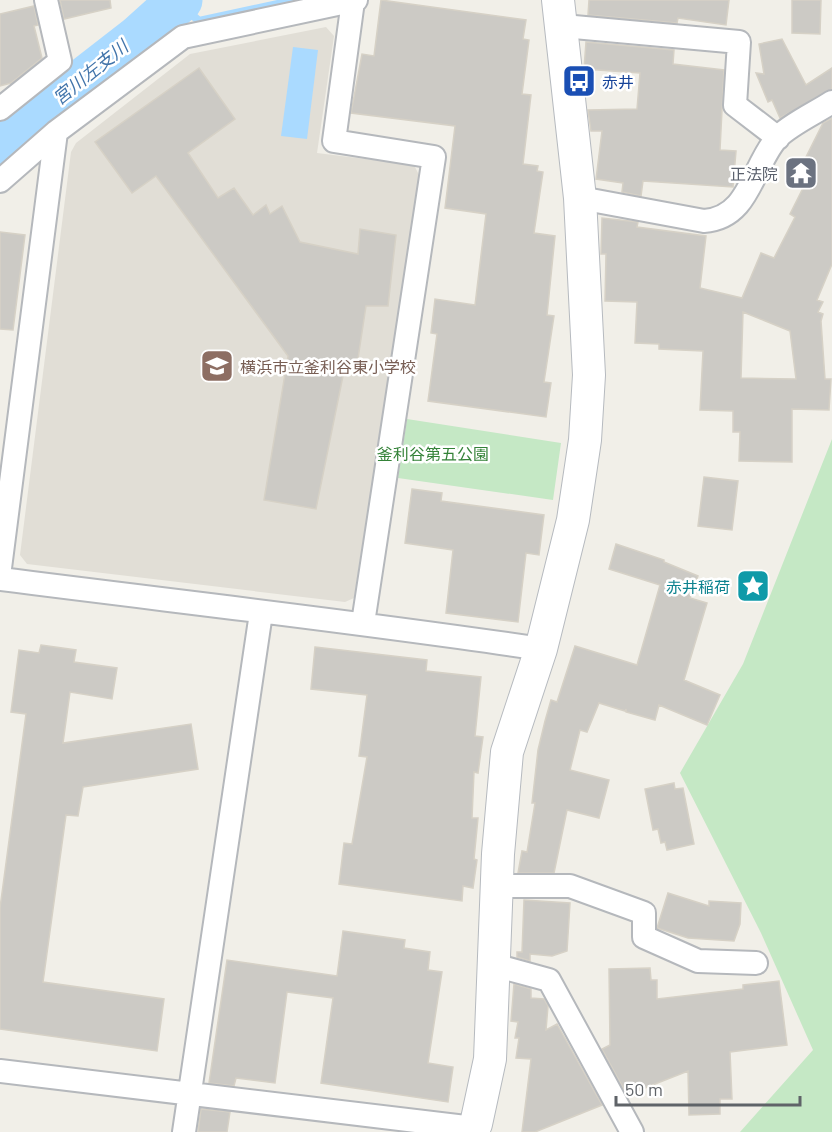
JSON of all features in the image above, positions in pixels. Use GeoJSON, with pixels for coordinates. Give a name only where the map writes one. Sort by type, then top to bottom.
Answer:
{"type":"FeatureCollection","features":[{"type":"Feature","properties":{"kind":"street"},"geometry":{"type":"LineString","coordinates":[[0,109],[60,61],[46,0]]}},
{"type":"Feature","properties":{"kind":"street"},"geometry":{"type":"LineString","coordinates":[[0,181],[56,132],[183,37],[355,0],[334,141],[434,157],[363,623]]}},
{"type":"Feature","properties":{"kind":"street"},"geometry":{"type":"LineString","coordinates":[[0,1071],[473,1130],[490,1059],[497,886],[507,752],[541,649],[573,520],[585,440],[589,375],[580,198],[560,13],[739,42],[735,105],[778,138]]}},
{"type":"Feature","properties":{"kind":"street"},"geometry":{"type":"LineString","coordinates":[[580,198],[704,221],[720,220],[738,205],[778,138],[832,102]]}},
{"type":"Feature","properties":{"kind":"street"},"geometry":{"type":"LineString","coordinates":[[0,568],[56,132]]}},
{"type":"Feature","properties":{"kind":"street"},"geometry":{"type":"LineString","coordinates":[[0,579],[261,613],[363,623],[541,649]]}},
{"type":"Feature","properties":{"kind":"street"},"geometry":{"type":"LineString","coordinates":[[183,1132],[261,613]]}},
{"type":"Feature","properties":{"kind":"street"},"geometry":{"type":"LineString","coordinates":[[497,886],[570,886],[644,912],[644,937],[698,961],[756,963]]}},
{"type":"Feature","properties":{"kind":"street"},"geometry":{"type":"LineString","coordinates":[[494,965],[549,980],[632,1132]]}},
{"type":"Feature","properties":{"kind":"shaded area","name":"横浜市立釜利谷東小学校"},"geometry":{"type":"Polygon","coordinates":[[[326,27],[334,36],[317,153],[414,165],[420,177],[354,598],[345,602],[27,564],[20,555],[71,152],[76,143],[190,54],[326,27]]]}},
{"type":"Feature","properties":{"kind":"green space","name":"釜利谷第五公園"},"geometry":{"type":"Polygon","coordinates":[[[407,419],[561,443],[553,500],[398,478],[407,419]]]}},
{"type":"Feature","properties":{"kind":"green space"},"geometry":{"type":"Polygon","coordinates":[[[832,439],[832,1132],[740,1132],[813,1050],[761,933],[680,773],[743,664],[832,439]]]}},
{"type":"Feature","properties":{"kind":"water"},"geometry":{"type":"Polygon","coordinates":[[[293,47],[318,50],[307,139],[281,136],[293,47]]]}},
{"type":"Feature","properties":{"kind":"building"},"geometry":{"type":"Polygon","coordinates":[[[60,0],[110,0],[111,8],[64,19],[60,0]]]}},
{"type":"Feature","properties":{"kind":"building"},"geometry":{"type":"Polygon","coordinates":[[[381,0],[526,20],[523,39],[529,40],[522,94],[531,95],[523,164],[538,166],[537,171],[543,172],[534,233],[555,236],[547,315],[554,316],[544,382],[551,383],[546,417],[428,401],[437,334],[431,333],[435,299],[475,305],[486,214],[445,208],[455,126],[351,113],[362,54],[374,56],[381,0]]]}},
{"type":"Feature","properties":{"kind":"building"},"geometry":{"type":"Polygon","coordinates":[[[589,0],[729,0],[726,25],[678,18],[677,23],[588,15],[589,0]]]}},
{"type":"Feature","properties":{"kind":"building"},"geometry":{"type":"Polygon","coordinates":[[[792,0],[821,0],[820,34],[792,33],[792,0]]]}},
{"type":"Feature","properties":{"kind":"building"},"geometry":{"type":"Polygon","coordinates":[[[34,6],[38,25],[34,26],[42,58],[11,83],[0,86],[0,14],[34,6]]]}},
{"type":"Feature","properties":{"kind":"building"},"geometry":{"type":"Polygon","coordinates":[[[782,39],[806,85],[832,68],[832,89],[780,118],[772,100],[768,102],[756,73],[764,74],[759,44],[782,39]]]}},
{"type":"Feature","properties":{"kind":"building"},"geometry":{"type":"Polygon","coordinates":[[[586,42],[674,50],[673,64],[724,70],[720,150],[736,151],[733,187],[643,181],[641,196],[622,192],[623,183],[596,179],[602,131],[591,131],[588,110],[637,109],[640,73],[584,69],[586,42]]]}},
{"type":"Feature","properties":{"kind":"building"},"geometry":{"type":"Polygon","coordinates":[[[199,68],[235,119],[188,153],[218,198],[234,188],[253,215],[266,205],[270,214],[282,206],[300,242],[358,254],[360,229],[396,235],[388,306],[366,306],[357,365],[345,366],[316,509],[264,500],[288,356],[156,176],[132,193],[95,142],[199,68]]]}},
{"type":"Feature","properties":{"kind":"building"},"geometry":{"type":"Polygon","coordinates":[[[832,118],[832,264],[817,300],[823,302],[818,312],[823,314],[821,321],[825,379],[831,379],[829,410],[792,409],[792,462],[739,461],[740,432],[733,432],[733,411],[700,410],[703,351],[659,349],[659,344],[635,343],[637,302],[605,301],[606,254],[601,254],[602,218],[638,222],[637,227],[706,236],[700,288],[742,298],[761,253],[774,258],[795,217],[790,214],[812,170],[802,165],[823,123],[832,118]],[[743,312],[741,378],[796,379],[790,331],[743,312]]]}},
{"type":"Feature","properties":{"kind":"building"},"geometry":{"type":"Polygon","coordinates":[[[0,232],[25,235],[13,330],[0,329],[0,232]]]}},
{"type":"Feature","properties":{"kind":"building"},"geometry":{"type":"Polygon","coordinates":[[[704,477],[738,481],[732,530],[698,526],[704,477]]]}},
{"type":"Feature","properties":{"kind":"building"},"geometry":{"type":"Polygon","coordinates":[[[412,489],[442,493],[441,501],[544,515],[539,555],[526,553],[518,622],[446,613],[453,550],[405,543],[412,489]]]}},
{"type":"Feature","properties":{"kind":"building"},"geometry":{"type":"Polygon","coordinates":[[[616,544],[664,560],[664,562],[698,576],[690,598],[707,603],[684,680],[720,695],[707,725],[659,705],[655,720],[626,712],[626,709],[625,711],[599,703],[587,732],[580,730],[570,770],[609,780],[599,818],[567,810],[554,873],[518,873],[522,851],[527,852],[535,803],[532,803],[538,750],[545,721],[551,700],[557,702],[575,646],[637,665],[660,585],[609,569],[616,544]]]}},
{"type":"Feature","properties":{"kind":"building"},"geometry":{"type":"Polygon","coordinates":[[[41,645],[76,650],[74,662],[117,668],[112,699],[70,692],[63,743],[191,724],[198,769],[83,787],[78,816],[66,815],[43,982],[164,999],[157,1051],[0,1029],[0,908],[26,714],[11,712],[19,650],[39,653],[41,645]]]}},
{"type":"Feature","properties":{"kind":"building"},"geometry":{"type":"Polygon","coordinates":[[[315,647],[427,660],[426,671],[481,677],[475,736],[483,737],[478,773],[474,772],[472,818],[478,818],[474,859],[477,860],[473,888],[463,886],[462,901],[339,884],[344,843],[352,844],[367,757],[359,756],[367,695],[311,689],[315,647]]]}},
{"type":"Feature","properties":{"kind":"building"},"geometry":{"type":"Polygon","coordinates":[[[674,783],[675,789],[683,788],[694,844],[667,850],[665,842],[661,843],[658,829],[653,830],[645,789],[674,783]]]}},
{"type":"Feature","properties":{"kind":"building"},"geometry":{"type":"Polygon","coordinates":[[[668,893],[709,906],[709,901],[741,903],[740,924],[734,941],[688,938],[657,928],[668,893]]]}},
{"type":"Feature","properties":{"kind":"building"},"geometry":{"type":"Polygon","coordinates":[[[524,900],[570,903],[567,951],[552,956],[530,954],[530,961],[517,957],[517,952],[522,952],[524,900]]]}},
{"type":"Feature","properties":{"kind":"building"},"geometry":{"type":"Polygon","coordinates":[[[343,931],[405,940],[404,948],[430,952],[428,970],[442,972],[428,1063],[453,1067],[448,1102],[321,1083],[333,998],[287,992],[275,1083],[236,1078],[234,1086],[209,1083],[227,960],[337,976],[343,931]]]}},
{"type":"Feature","properties":{"kind":"building"},"geometry":{"type":"Polygon","coordinates":[[[650,968],[651,980],[657,980],[657,999],[743,989],[743,985],[779,981],[787,1045],[730,1052],[732,1099],[720,1099],[720,1114],[689,1115],[688,1071],[627,1095],[602,1049],[610,1045],[609,969],[650,968]]]}},
{"type":"Feature","properties":{"kind":"building"},"geometry":{"type":"Polygon","coordinates":[[[514,984],[531,989],[531,998],[544,999],[548,1006],[546,1030],[557,1024],[602,1105],[535,1132],[522,1132],[531,1059],[516,1058],[519,1038],[515,1038],[518,1022],[511,1021],[514,984]]]}},
{"type":"Feature","properties":{"kind":"building"},"geometry":{"type":"Polygon","coordinates":[[[201,1109],[230,1112],[227,1132],[198,1132],[201,1109]]]}},
{"type":"Feature","properties":{"kind":"waterway","name":"宮川左支川"},"geometry":{"type":"LineString","coordinates":[[0,145],[139,37],[180,0]]}},
{"type":"Feature","properties":{"kind":"waterway"},"geometry":{"type":"LineString","coordinates":[[178,2],[199,21],[296,0]]}},
{"type":"Feature","properties":{"kind":"place","name":"赤井"},"geometry":{"type":"Point","coordinates":[579,81]}},
{"type":"Feature","properties":{"kind":"place","name":"正法院"},"geometry":{"type":"Point","coordinates":[801,173]}},
{"type":"Feature","properties":{"kind":"place","name":"横浜市立釜利谷東小学校"},"geometry":{"type":"Point","coordinates":[217,366]}},
{"type":"Feature","properties":{"kind":"place","name":"赤井稲荷"},"geometry":{"type":"Point","coordinates":[753,586]}}]}
